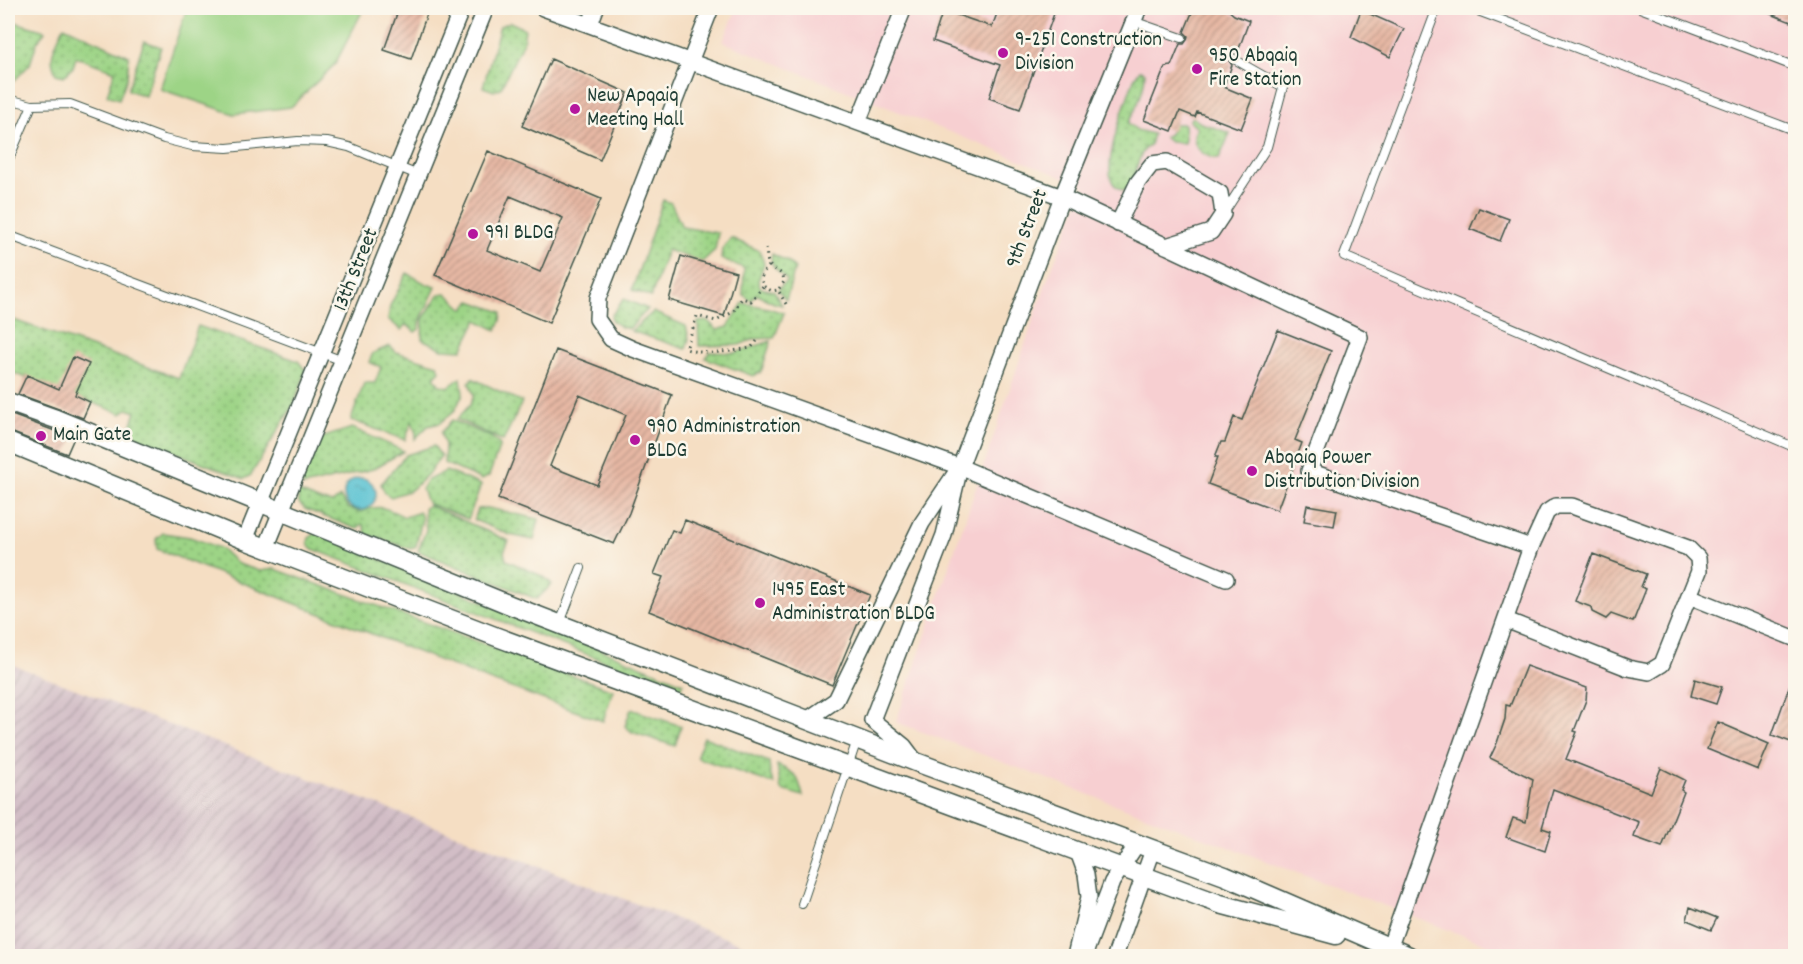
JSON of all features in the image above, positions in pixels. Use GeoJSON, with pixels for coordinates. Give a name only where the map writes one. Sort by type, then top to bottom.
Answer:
{"type":"FeatureCollection","features":[{"type":"Feature","properties":{"kind":"street","name":"13th Street"},"geometry":{"type":"LineString","coordinates":[[245,540],[462,8]]}},
{"type":"Feature","properties":{"kind":"street","name":"13th Street"},"geometry":{"type":"LineString","coordinates":[[266,548],[486,8]]}},
{"type":"Feature","properties":{"kind":"street"},"geometry":{"type":"LineString","coordinates":[[543,8],[1062,197],[1360,337],[1309,471],[1531,547]]}},
{"type":"Feature","properties":{"kind":"street"},"geometry":{"type":"LineString","coordinates":[[590,24],[596,8]]}},
{"type":"Feature","properties":{"kind":"street"},"geometry":{"type":"LineString","coordinates":[[711,8],[598,298],[597,319],[611,339],[633,349],[960,466],[1226,579]]}},
{"type":"Feature","properties":{"kind":"street"},"geometry":{"type":"LineString","coordinates":[[858,123],[904,8]]}},
{"type":"Feature","properties":{"kind":"street","name":"9th Street"},"geometry":{"type":"LineString","coordinates":[[960,466],[1062,197],[1136,14]]}},
{"type":"Feature","properties":{"kind":"street"},"geometry":{"type":"LineString","coordinates":[[1118,224],[1133,192],[1152,164],[1167,162],[1220,193],[1223,214],[1211,232],[1166,246]]}},
{"type":"Feature","properties":{"kind":"street"},"geometry":{"type":"LineString","coordinates":[[8,402],[56,419],[510,605],[916,762],[1225,876],[1409,957]]}},
{"type":"Feature","properties":{"kind":"street"},"geometry":{"type":"LineString","coordinates":[[8,442],[245,540],[497,637],[1121,868],[1220,904],[1389,949]]}},
{"type":"Feature","properties":{"kind":"street"},"geometry":{"type":"LineString","coordinates":[[807,720],[836,700],[921,523],[960,466]]}},
{"type":"Feature","properties":{"kind":"street"},"geometry":{"type":"LineString","coordinates":[[916,762],[904,746],[872,720],[944,535],[960,466]]}},
{"type":"Feature","properties":{"kind":"street"},"geometry":{"type":"LineString","coordinates":[[1389,949],[1531,547],[1547,512],[1556,506],[1572,506],[1689,548],[1698,558],[1699,571],[1662,664],[1649,672],[1628,668],[1506,620]]}},
{"type":"Feature","properties":{"kind":"street"},"geometry":{"type":"LineString","coordinates":[[1689,596],[1796,639]]}},
{"type":"Feature","properties":{"kind":"street"},"geometry":{"type":"LineString","coordinates":[[1084,957],[1112,882],[1121,868],[1145,847]]}},
{"type":"Feature","properties":{"kind":"street"},"geometry":{"type":"LineString","coordinates":[[1115,957],[1143,876],[1145,847]]}},
{"type":"Feature","properties":{"kind":"street"},"geometry":{"type":"LineString","coordinates":[[1075,957],[1089,897],[1086,874],[1078,852]]}},
{"type":"Feature","properties":{"kind":"lane"},"geometry":{"type":"LineString","coordinates":[[1437,8],[1344,256],[1796,448]]}},
{"type":"Feature","properties":{"kind":"lane"},"geometry":{"type":"LineString","coordinates":[[1470,8],[1796,131]]}},
{"type":"Feature","properties":{"kind":"lane"},"geometry":{"type":"LineString","coordinates":[[1640,8],[1796,67]]}},
{"type":"Feature","properties":{"kind":"lane"},"geometry":{"type":"LineString","coordinates":[[1136,14],[1182,38]]}},
{"type":"Feature","properties":{"kind":"lane"},"geometry":{"type":"LineString","coordinates":[[1223,214],[1267,147],[1283,87],[1234,59]]}},
{"type":"Feature","properties":{"kind":"lane"},"geometry":{"type":"LineString","coordinates":[[8,99],[32,105],[70,104],[164,139],[192,146],[227,148],[298,141],[327,142],[350,147],[418,175]]}},
{"type":"Feature","properties":{"kind":"lane"},"geometry":{"type":"LineString","coordinates":[[8,161],[32,105]]}},
{"type":"Feature","properties":{"kind":"lane"},"geometry":{"type":"LineString","coordinates":[[8,235],[343,361]]}},
{"type":"Feature","properties":{"kind":"lane"},"geometry":{"type":"LineString","coordinates":[[560,624],[581,568]]}},
{"type":"Feature","properties":{"kind":"lane"},"geometry":{"type":"LineString","coordinates":[[802,904],[858,740]]}},
{"type":"Feature","properties":{"kind":"path"},"geometry":{"type":"LineString","coordinates":[[766,248],[769,267]]}},
{"type":"Feature","properties":{"kind":"path"},"geometry":{"type":"LineString","coordinates":[[769,267],[777,269],[783,275],[784,282],[778,290],[772,291],[763,286],[761,278],[769,267]]}},
{"type":"Feature","properties":{"kind":"path"},"geometry":{"type":"LineString","coordinates":[[757,341],[751,348],[734,350],[703,353],[686,349],[697,316],[716,321],[733,312],[742,297],[751,301],[763,286]]}},
{"type":"Feature","properties":{"kind":"path"},"geometry":{"type":"LineString","coordinates":[[778,290],[786,304]]}},
{"type":"Feature","properties":{"kind":"shaded area"},"geometry":{"type":"Polygon","coordinates":[[[737,8],[1795,8],[1795,956],[1518,956],[896,722],[1047,280],[1085,186],[723,42],[737,8]]]}},
{"type":"Feature","properties":{"kind":"shaded area"},"geometry":{"type":"Polygon","coordinates":[[[8,663],[773,956],[8,956],[8,663]]]}},
{"type":"Feature","properties":{"kind":"green space"},"geometry":{"type":"Polygon","coordinates":[[[187,8],[364,8],[335,64],[291,107],[234,114],[160,89],[187,8]]]}},
{"type":"Feature","properties":{"kind":"green space"},"geometry":{"type":"Polygon","coordinates":[[[8,20],[45,31],[37,42],[30,64],[14,81],[8,80],[8,20]]]}},
{"type":"Feature","properties":{"kind":"green space"},"geometry":{"type":"Polygon","coordinates":[[[510,22],[525,29],[523,42],[501,88],[494,91],[483,87],[500,26],[510,22]]]}},
{"type":"Feature","properties":{"kind":"green space"},"geometry":{"type":"Polygon","coordinates":[[[64,26],[129,56],[127,78],[119,99],[107,95],[115,71],[76,57],[73,67],[64,76],[56,74],[52,55],[64,26]]]}},
{"type":"Feature","properties":{"kind":"green space"},"geometry":{"type":"Polygon","coordinates":[[[144,41],[161,47],[145,96],[128,90],[144,41]]]}},
{"type":"Feature","properties":{"kind":"green space"},"geometry":{"type":"Polygon","coordinates":[[[1140,70],[1145,72],[1142,92],[1128,123],[1137,130],[1153,134],[1150,145],[1141,155],[1132,181],[1123,191],[1113,183],[1110,162],[1121,116],[1134,79],[1140,70]]]}},
{"type":"Feature","properties":{"kind":"green space"},"geometry":{"type":"Polygon","coordinates":[[[1192,117],[1201,123],[1230,133],[1219,159],[1207,156],[1196,146],[1194,137],[1197,128],[1189,121],[1192,117]]]}},
{"type":"Feature","properties":{"kind":"green space"},"geometry":{"type":"Polygon","coordinates":[[[1174,124],[1184,124],[1184,143],[1170,142],[1164,137],[1170,134],[1174,124]]]}},
{"type":"Feature","properties":{"kind":"green space"},"geometry":{"type":"Polygon","coordinates":[[[663,200],[671,203],[682,227],[718,233],[715,250],[702,262],[667,250],[651,297],[632,290],[663,200]]]}},
{"type":"Feature","properties":{"kind":"green space"},"geometry":{"type":"Polygon","coordinates":[[[731,238],[760,251],[764,264],[758,281],[761,288],[774,291],[782,305],[756,294],[751,301],[743,294],[744,268],[721,259],[722,249],[731,238]]]}},
{"type":"Feature","properties":{"kind":"green space"},"geometry":{"type":"Polygon","coordinates":[[[772,254],[795,268],[786,300],[778,290],[787,280],[773,265],[772,254]]]}},
{"type":"Feature","properties":{"kind":"green space"},"geometry":{"type":"Polygon","coordinates":[[[407,273],[436,287],[421,319],[419,329],[415,332],[406,324],[401,330],[388,319],[390,306],[407,273]]]}},
{"type":"Feature","properties":{"kind":"green space"},"geometry":{"type":"Polygon","coordinates":[[[446,293],[464,309],[471,301],[502,312],[501,321],[496,330],[477,320],[462,350],[442,349],[422,339],[423,319],[439,294],[446,293]]]}},
{"type":"Feature","properties":{"kind":"green space"},"geometry":{"type":"Polygon","coordinates":[[[624,299],[648,309],[629,329],[612,321],[611,316],[624,299]]]}},
{"type":"Feature","properties":{"kind":"green space"},"geometry":{"type":"Polygon","coordinates":[[[743,303],[784,313],[774,338],[754,339],[739,345],[699,346],[698,322],[708,321],[717,330],[728,327],[743,303]]]}},
{"type":"Feature","properties":{"kind":"green space"},"geometry":{"type":"Polygon","coordinates":[[[653,312],[686,326],[689,339],[686,349],[631,331],[653,312]]]}},
{"type":"Feature","properties":{"kind":"green space"},"geometry":{"type":"Polygon","coordinates":[[[8,318],[179,378],[198,326],[298,361],[306,371],[294,404],[251,475],[244,479],[138,438],[130,429],[136,412],[127,409],[122,414],[8,371],[8,318]]]}},
{"type":"Feature","properties":{"kind":"green space"},"geometry":{"type":"Polygon","coordinates":[[[771,341],[761,372],[753,376],[705,358],[710,352],[735,353],[771,341]]]}},
{"type":"Feature","properties":{"kind":"green space"},"geometry":{"type":"Polygon","coordinates":[[[390,346],[396,352],[438,365],[440,371],[434,377],[437,384],[448,387],[461,378],[463,394],[455,410],[440,423],[428,426],[415,439],[416,434],[412,421],[405,440],[351,420],[364,383],[375,383],[381,367],[369,362],[373,353],[390,346]]]}},
{"type":"Feature","properties":{"kind":"green space"},"geometry":{"type":"Polygon","coordinates":[[[472,378],[522,402],[503,441],[457,419],[470,405],[474,395],[469,383],[472,378]]]}},
{"type":"Feature","properties":{"kind":"green space"},"geometry":{"type":"Polygon","coordinates":[[[452,420],[491,437],[500,445],[489,476],[482,480],[444,463],[445,445],[441,433],[452,420]]]}},
{"type":"Feature","properties":{"kind":"green space"},"geometry":{"type":"Polygon","coordinates":[[[352,428],[404,451],[373,469],[304,486],[299,481],[321,438],[352,428]]]}},
{"type":"Feature","properties":{"kind":"green space"},"geometry":{"type":"Polygon","coordinates":[[[434,446],[441,456],[429,473],[411,490],[391,497],[385,493],[381,484],[406,455],[434,446]]]}},
{"type":"Feature","properties":{"kind":"green space"},"geometry":{"type":"Polygon","coordinates":[[[446,471],[481,485],[468,519],[427,503],[422,488],[426,481],[446,471]]]}},
{"type":"Feature","properties":{"kind":"green space"},"geometry":{"type":"Polygon","coordinates":[[[297,491],[332,503],[340,497],[348,508],[361,512],[379,508],[405,517],[420,512],[422,519],[416,546],[411,549],[366,534],[362,524],[357,529],[305,509],[299,503],[297,491]]]}},
{"type":"Feature","properties":{"kind":"green space"},"geometry":{"type":"Polygon","coordinates":[[[428,505],[509,541],[504,552],[506,560],[544,577],[552,584],[537,599],[418,551],[426,530],[424,509],[428,505]]]}},
{"type":"Feature","properties":{"kind":"green space"},"geometry":{"type":"Polygon","coordinates":[[[488,508],[539,519],[534,540],[510,535],[474,520],[478,509],[488,508]]]}},
{"type":"Feature","properties":{"kind":"green space"},"geometry":{"type":"Polygon","coordinates":[[[163,533],[190,537],[220,548],[238,564],[260,571],[275,569],[613,690],[603,721],[486,679],[157,549],[156,539],[163,533]]]}},
{"type":"Feature","properties":{"kind":"green space"},"geometry":{"type":"Polygon","coordinates":[[[316,533],[683,683],[680,690],[310,548],[309,538],[316,533]]]}},
{"type":"Feature","properties":{"kind":"green space"},"geometry":{"type":"Polygon","coordinates":[[[631,709],[681,726],[675,746],[632,732],[625,726],[631,709]]]}},
{"type":"Feature","properties":{"kind":"green space"},"geometry":{"type":"Polygon","coordinates":[[[704,737],[769,762],[774,784],[698,758],[704,737]]]}},
{"type":"Feature","properties":{"kind":"green space"},"geometry":{"type":"Polygon","coordinates":[[[777,765],[796,776],[803,796],[781,790],[777,765]]]}},
{"type":"Feature","properties":{"kind":"water"},"geometry":{"type":"Polygon","coordinates":[[[360,478],[371,483],[376,494],[371,505],[360,510],[349,505],[344,494],[349,483],[360,478]]]}},
{"type":"Feature","properties":{"kind":"building"},"geometry":{"type":"Polygon","coordinates":[[[399,8],[429,8],[411,59],[384,50],[399,8]]]}},
{"type":"Feature","properties":{"kind":"building","name":"9-251 Construction Division"},"geometry":{"type":"Polygon","coordinates":[[[999,8],[1056,8],[1020,109],[989,98],[1000,65],[933,41],[943,10],[992,27],[999,8]]]}},
{"type":"Feature","properties":{"kind":"building","name":"950 Abqaiq Fire Station"},"geometry":{"type":"Polygon","coordinates":[[[1194,8],[1226,8],[1234,15],[1249,21],[1237,54],[1229,57],[1232,65],[1224,87],[1253,99],[1241,129],[1197,112],[1195,117],[1180,111],[1172,131],[1144,120],[1165,67],[1171,66],[1180,44],[1184,44],[1187,40],[1188,36],[1184,32],[1194,8]]]}},
{"type":"Feature","properties":{"kind":"building"},"geometry":{"type":"Polygon","coordinates":[[[1756,8],[1796,8],[1796,24],[1756,8]]]}},
{"type":"Feature","properties":{"kind":"building"},"geometry":{"type":"Polygon","coordinates":[[[1361,10],[1404,29],[1390,57],[1351,37],[1361,10]]]}},
{"type":"Feature","properties":{"kind":"building","name":"New Apqaiq Meeting Hall"},"geometry":{"type":"Polygon","coordinates":[[[551,59],[628,93],[600,160],[522,126],[551,59]]]}},
{"type":"Feature","properties":{"kind":"building","name":"991 BLDG"},"geometry":{"type":"Polygon","coordinates":[[[488,151],[601,199],[549,323],[435,275],[488,151]],[[510,196],[487,250],[540,272],[563,218],[510,196]]]}},
{"type":"Feature","properties":{"kind":"building"},"geometry":{"type":"Polygon","coordinates":[[[1479,208],[1509,219],[1500,241],[1470,229],[1479,208]]]}},
{"type":"Feature","properties":{"kind":"building"},"geometry":{"type":"Polygon","coordinates":[[[681,256],[736,272],[724,316],[669,300],[681,256]]]}},
{"type":"Feature","properties":{"kind":"building"},"geometry":{"type":"Polygon","coordinates":[[[1278,330],[1331,351],[1295,440],[1302,443],[1277,510],[1208,484],[1221,442],[1225,442],[1234,417],[1242,420],[1278,330]]]}},
{"type":"Feature","properties":{"kind":"building","name":"990 Administration BLDG"},"geometry":{"type":"Polygon","coordinates":[[[556,350],[672,395],[629,513],[614,544],[498,499],[556,350]],[[579,395],[550,466],[597,485],[626,415],[579,395]]]}},
{"type":"Feature","properties":{"kind":"building"},"geometry":{"type":"Polygon","coordinates":[[[73,357],[89,364],[75,395],[90,402],[83,418],[18,394],[27,375],[59,389],[73,357]]]}},
{"type":"Feature","properties":{"kind":"building"},"geometry":{"type":"Polygon","coordinates":[[[9,414],[74,438],[67,454],[8,431],[9,414]]]}},
{"type":"Feature","properties":{"kind":"building"},"geometry":{"type":"Polygon","coordinates":[[[1307,505],[1337,510],[1334,526],[1304,521],[1307,505]]]}},
{"type":"Feature","properties":{"kind":"building","name":"1495 East Administration BLDG"},"geometry":{"type":"Polygon","coordinates":[[[685,520],[870,595],[832,685],[649,611],[663,577],[654,574],[672,530],[680,533],[685,520]]]}},
{"type":"Feature","properties":{"kind":"building"},"geometry":{"type":"Polygon","coordinates":[[[1593,554],[1646,574],[1641,587],[1646,589],[1633,622],[1611,614],[1606,619],[1592,612],[1591,607],[1575,601],[1593,554]]]}},
{"type":"Feature","properties":{"kind":"building"},"geometry":{"type":"Polygon","coordinates":[[[1526,666],[1587,688],[1586,700],[1574,731],[1577,732],[1566,759],[1651,793],[1661,768],[1685,780],[1681,790],[1684,792],[1662,847],[1634,837],[1639,822],[1553,789],[1542,828],[1551,831],[1545,851],[1506,837],[1513,818],[1526,822],[1533,779],[1490,758],[1505,719],[1506,705],[1510,706],[1526,666]]]}},
{"type":"Feature","properties":{"kind":"building"},"geometry":{"type":"Polygon","coordinates":[[[1794,673],[1796,673],[1796,744],[1772,735],[1794,673]]]}},
{"type":"Feature","properties":{"kind":"building"},"geometry":{"type":"Polygon","coordinates":[[[1695,679],[1722,687],[1716,704],[1691,696],[1695,679]]]}},
{"type":"Feature","properties":{"kind":"building"},"geometry":{"type":"Polygon","coordinates":[[[1718,722],[1769,744],[1758,770],[1707,749],[1718,722]]]}},
{"type":"Feature","properties":{"kind":"building"},"geometry":{"type":"Polygon","coordinates":[[[1690,907],[1717,918],[1711,930],[1687,920],[1690,907]]]}},
{"type":"Feature","properties":{"kind":"place","name":"9-251 Construction Division"},"geometry":{"type":"Point","coordinates":[1003,53]}},
{"type":"Feature","properties":{"kind":"place","name":"950 Abqaiq Fire Station"},"geometry":{"type":"Point","coordinates":[1197,69]}},
{"type":"Feature","properties":{"kind":"place","name":"New Apqaiq Meeting Hall"},"geometry":{"type":"Point","coordinates":[575,109]}},
{"type":"Feature","properties":{"kind":"place","name":"991 BLDG"},"geometry":{"type":"Point","coordinates":[473,234]}},
{"type":"Feature","properties":{"kind":"place","name":"Main Gate"},"geometry":{"type":"Point","coordinates":[41,436]}},
{"type":"Feature","properties":{"kind":"place","name":"990 Administration BLDG"},"geometry":{"type":"Point","coordinates":[635,440]}},
{"type":"Feature","properties":{"kind":"place","name":"Abqaiq Power Distribution Division"},"geometry":{"type":"Point","coordinates":[1252,471]}},
{"type":"Feature","properties":{"kind":"place","name":"1495 East Administration BLDG"},"geometry":{"type":"Point","coordinates":[760,603]}}]}
